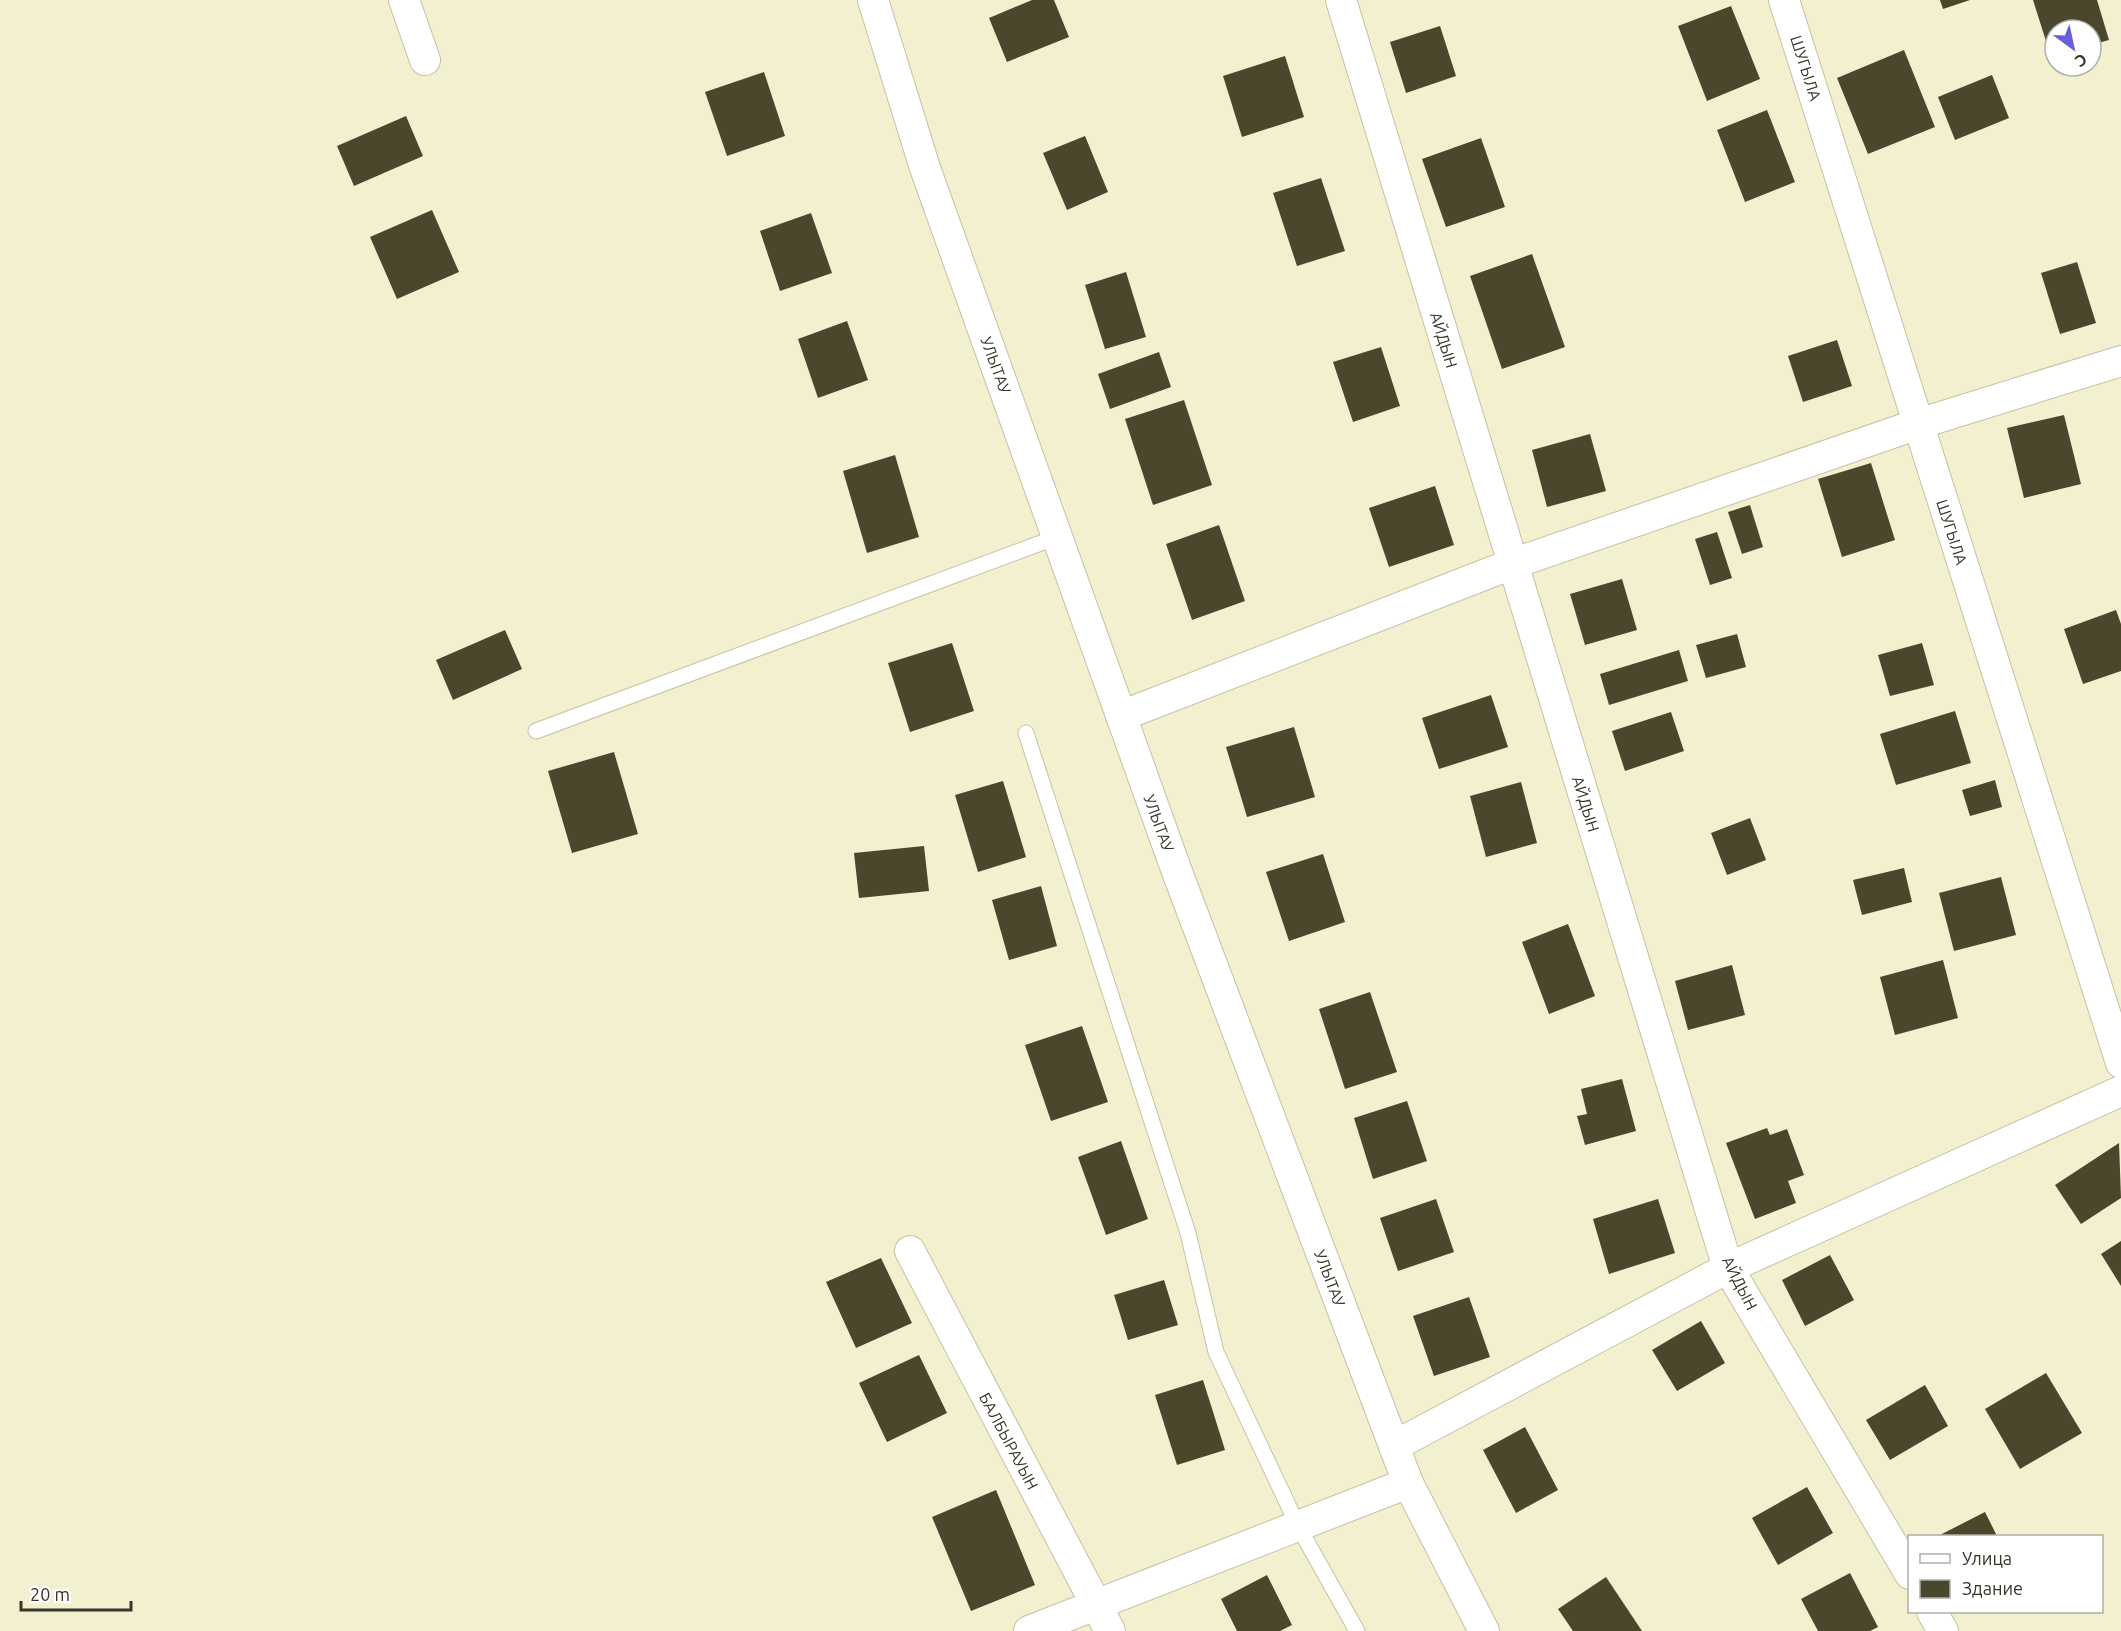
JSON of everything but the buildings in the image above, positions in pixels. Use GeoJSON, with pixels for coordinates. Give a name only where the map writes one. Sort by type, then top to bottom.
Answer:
{"type":"FeatureCollection","features":[{"type":"Feature","properties":{"kind":"street"},"geometry":{"type":"LineString","coordinates":[[404,0],[425,60]]}},
{"type":"Feature","properties":{"kind":"street","name":"УЛЫТАУ"},"geometry":{"type":"LineString","coordinates":[[873,0],[925,168],[1121,716],[1394,1446],[1408,1483],[1484,1631]]}},
{"type":"Feature","properties":{"kind":"street","name":"АЙДЫН"},"geometry":{"type":"LineString","coordinates":[[1341,0],[1728,1268],[1908,1571]]}},
{"type":"Feature","properties":{"kind":"street","name":"ШУГЫЛА"},"geometry":{"type":"LineString","coordinates":[[1784,0],[2121,1063]]}},
{"type":"Feature","properties":{"kind":"street"},"geometry":{"type":"LineString","coordinates":[[1121,716],[1512,564],[1918,424],[2121,361]]}},
{"type":"Feature","properties":{"kind":"street"},"geometry":{"type":"LineString","coordinates":[[1394,1446],[1728,1268],[2121,1091]]}},
{"type":"Feature","properties":{"kind":"street","name":"БАЛБЫРАУЫН"},"geometry":{"type":"LineString","coordinates":[[910,1251],[1110,1631]]}},
{"type":"Feature","properties":{"kind":"street"},"geometry":{"type":"LineString","coordinates":[[1029,1631],[1408,1483]]}},
{"type":"Feature","properties":{"kind":"street"},"geometry":{"type":"LineString","coordinates":[[1933,1613],[1943,1631]]}},
{"type":"Feature","properties":{"kind":"lane"},"geometry":{"type":"LineString","coordinates":[[536,731],[1057,537]]}},
{"type":"Feature","properties":{"kind":"lane"},"geometry":{"type":"LineString","coordinates":[[1026,733],[1188,1233],[1216,1352],[1298,1526],[1357,1631]]}}]}
